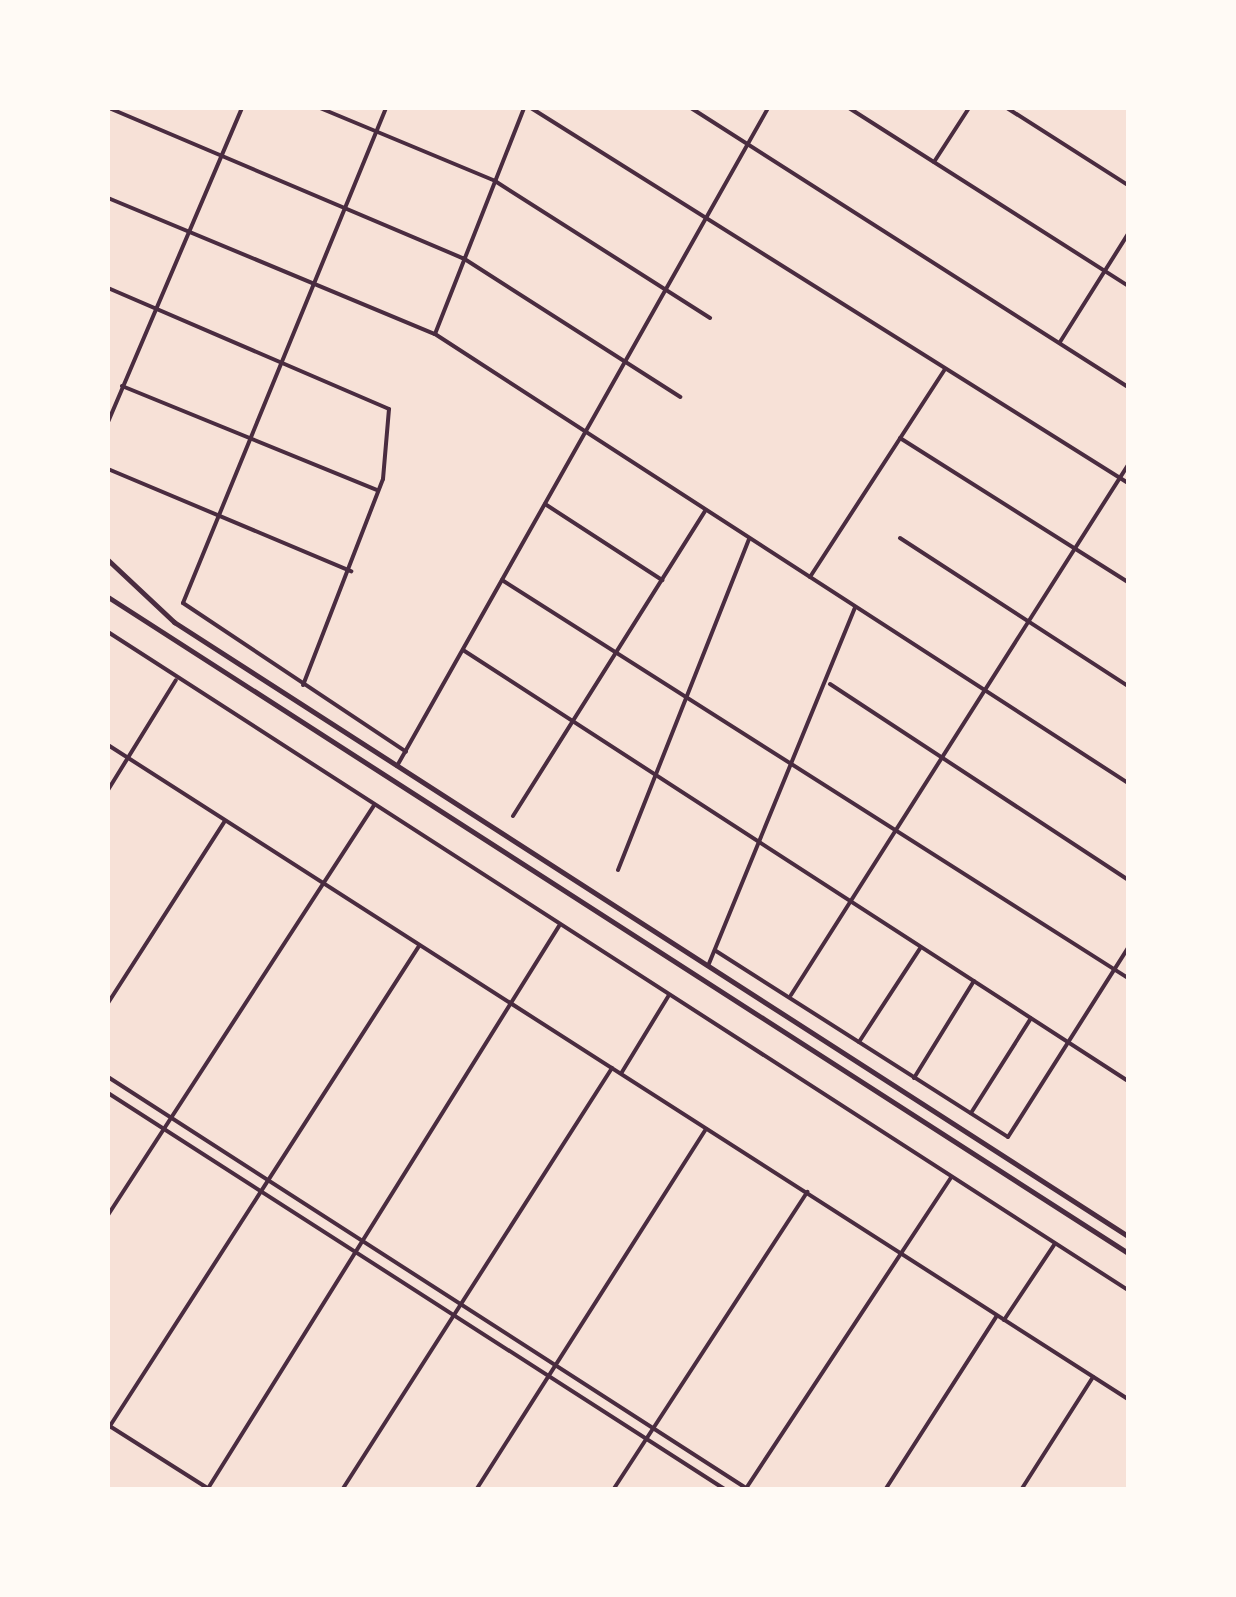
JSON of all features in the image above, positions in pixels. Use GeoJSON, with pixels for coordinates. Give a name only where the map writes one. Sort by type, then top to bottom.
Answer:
{"type":"FeatureCollection","features":[{"type":"Feature","properties":{"kind":"main road"},"geometry":{"type":"LineString","coordinates":[[108,560],[174,622],[1128,1236]]}},
{"type":"Feature","properties":{"kind":"main road"},"geometry":{"type":"LineString","coordinates":[[108,598],[1128,1253]]}},
{"type":"Feature","properties":{"kind":"street"},"geometry":{"type":"LineString","coordinates":[[110,108],[463,258],[680,397]]}},
{"type":"Feature","properties":{"kind":"street"},"geometry":{"type":"LineString","coordinates":[[108,422],[242,108]]}},
{"type":"Feature","properties":{"kind":"street"},"geometry":{"type":"LineString","coordinates":[[320,108],[496,180],[710,318]]}},
{"type":"Feature","properties":{"kind":"street"},"geometry":{"type":"LineString","coordinates":[[386,108],[286,361],[183,603],[406,752]]}},
{"type":"Feature","properties":{"kind":"street"},"geometry":{"type":"LineString","coordinates":[[435,334],[463,258],[528,108],[1128,483]]}},
{"type":"Feature","properties":{"kind":"street"},"geometry":{"type":"LineString","coordinates":[[691,108],[1128,386]]}},
{"type":"Feature","properties":{"kind":"street"},"geometry":{"type":"LineString","coordinates":[[397,766],[768,108]]}},
{"type":"Feature","properties":{"kind":"street"},"geometry":{"type":"LineString","coordinates":[[848,108],[1128,286]]}},
{"type":"Feature","properties":{"kind":"street"},"geometry":{"type":"LineString","coordinates":[[934,162],[969,108]]}},
{"type":"Feature","properties":{"kind":"street"},"geometry":{"type":"LineString","coordinates":[[1006,108],[1128,186]]}},
{"type":"Feature","properties":{"kind":"street"},"geometry":{"type":"LineString","coordinates":[[108,198],[435,334],[585,435],[1128,783]]}},
{"type":"Feature","properties":{"kind":"street"},"geometry":{"type":"LineString","coordinates":[[1060,342],[1128,234]]}},
{"type":"Feature","properties":{"kind":"street"},"geometry":{"type":"LineString","coordinates":[[108,288],[384,402],[392,419],[378,491],[351,571],[303,686]]}},
{"type":"Feature","properties":{"kind":"street"},"geometry":{"type":"LineString","coordinates":[[810,577],[945,369]]}},
{"type":"Feature","properties":{"kind":"street"},"geometry":{"type":"LineString","coordinates":[[122,386],[378,491]]}},
{"type":"Feature","properties":{"kind":"street"},"geometry":{"type":"LineString","coordinates":[[900,438],[1128,582]]}},
{"type":"Feature","properties":{"kind":"street"},"geometry":{"type":"LineString","coordinates":[[790,995],[853,903],[895,828],[1128,465]]}},
{"type":"Feature","properties":{"kind":"street"},"geometry":{"type":"LineString","coordinates":[[108,469],[351,571]]}},
{"type":"Feature","properties":{"kind":"street"},"geometry":{"type":"LineString","coordinates":[[546,504],[662,580]]}},
{"type":"Feature","properties":{"kind":"street"},"geometry":{"type":"LineString","coordinates":[[513,816],[706,511]]}},
{"type":"Feature","properties":{"kind":"street"},"geometry":{"type":"LineString","coordinates":[[900,538],[1029,618],[1128,686]]}},
{"type":"Feature","properties":{"kind":"street"},"geometry":{"type":"LineString","coordinates":[[618,870],[660,776],[749,539]]}},
{"type":"Feature","properties":{"kind":"street"},"geometry":{"type":"LineString","coordinates":[[502,580],[1128,978]]}},
{"type":"Feature","properties":{"kind":"street"},"geometry":{"type":"LineString","coordinates":[[708,966],[830,684],[855,607]]}},
{"type":"Feature","properties":{"kind":"street"},"geometry":{"type":"LineString","coordinates":[[108,632],[1128,1290]]}},
{"type":"Feature","properties":{"kind":"street"},"geometry":{"type":"LineString","coordinates":[[462,650],[1128,1081]]}},
{"type":"Feature","properties":{"kind":"street"},"geometry":{"type":"LineString","coordinates":[[108,790],[177,678]]}},
{"type":"Feature","properties":{"kind":"street"},"geometry":{"type":"LineString","coordinates":[[830,684],[1128,880]]}},
{"type":"Feature","properties":{"kind":"street"},"geometry":{"type":"LineString","coordinates":[[108,745],[1128,1399]]}},
{"type":"Feature","properties":{"kind":"street"},"geometry":{"type":"LineString","coordinates":[[108,1215],[374,805]]}},
{"type":"Feature","properties":{"kind":"street"},"geometry":{"type":"LineString","coordinates":[[108,1003],[225,821]]}},
{"type":"Feature","properties":{"kind":"street"},"geometry":{"type":"LineString","coordinates":[[420,944],[108,1427],[208,1489],[560,925]]}},
{"type":"Feature","properties":{"kind":"street"},"geometry":{"type":"LineString","coordinates":[[859,1042],[921,946]]}},
{"type":"Feature","properties":{"kind":"street"},"geometry":{"type":"LineString","coordinates":[[716,951],[1008,1136],[1128,948]]}},
{"type":"Feature","properties":{"kind":"street"},"geometry":{"type":"LineString","coordinates":[[914,1078],[974,981]]}},
{"type":"Feature","properties":{"kind":"street"},"geometry":{"type":"LineString","coordinates":[[622,1072],[670,994]]}},
{"type":"Feature","properties":{"kind":"street"},"geometry":{"type":"LineString","coordinates":[[971,1112],[1031,1018]]}},
{"type":"Feature","properties":{"kind":"street"},"geometry":{"type":"LineString","coordinates":[[342,1490],[613,1066]]}},
{"type":"Feature","properties":{"kind":"street"},"geometry":{"type":"LineString","coordinates":[[108,1077],[268,1184],[655,1425],[747,1489],[951,1178]]}},
{"type":"Feature","properties":{"kind":"street"},"geometry":{"type":"LineString","coordinates":[[108,1093],[648,1436],[726,1490]]}},
{"type":"Feature","properties":{"kind":"street"},"geometry":{"type":"LineString","coordinates":[[476,1490],[706,1128]]}},
{"type":"Feature","properties":{"kind":"street"},"geometry":{"type":"LineString","coordinates":[[613,1490],[807,1192]]}},
{"type":"Feature","properties":{"kind":"street"},"geometry":{"type":"LineString","coordinates":[[1004,1320],[1055,1244]]}},
{"type":"Feature","properties":{"kind":"street"},"geometry":{"type":"LineString","coordinates":[[885,1490],[997,1316]]}},
{"type":"Feature","properties":{"kind":"street"},"geometry":{"type":"LineString","coordinates":[[1021,1490],[1093,1377]]}}]}
